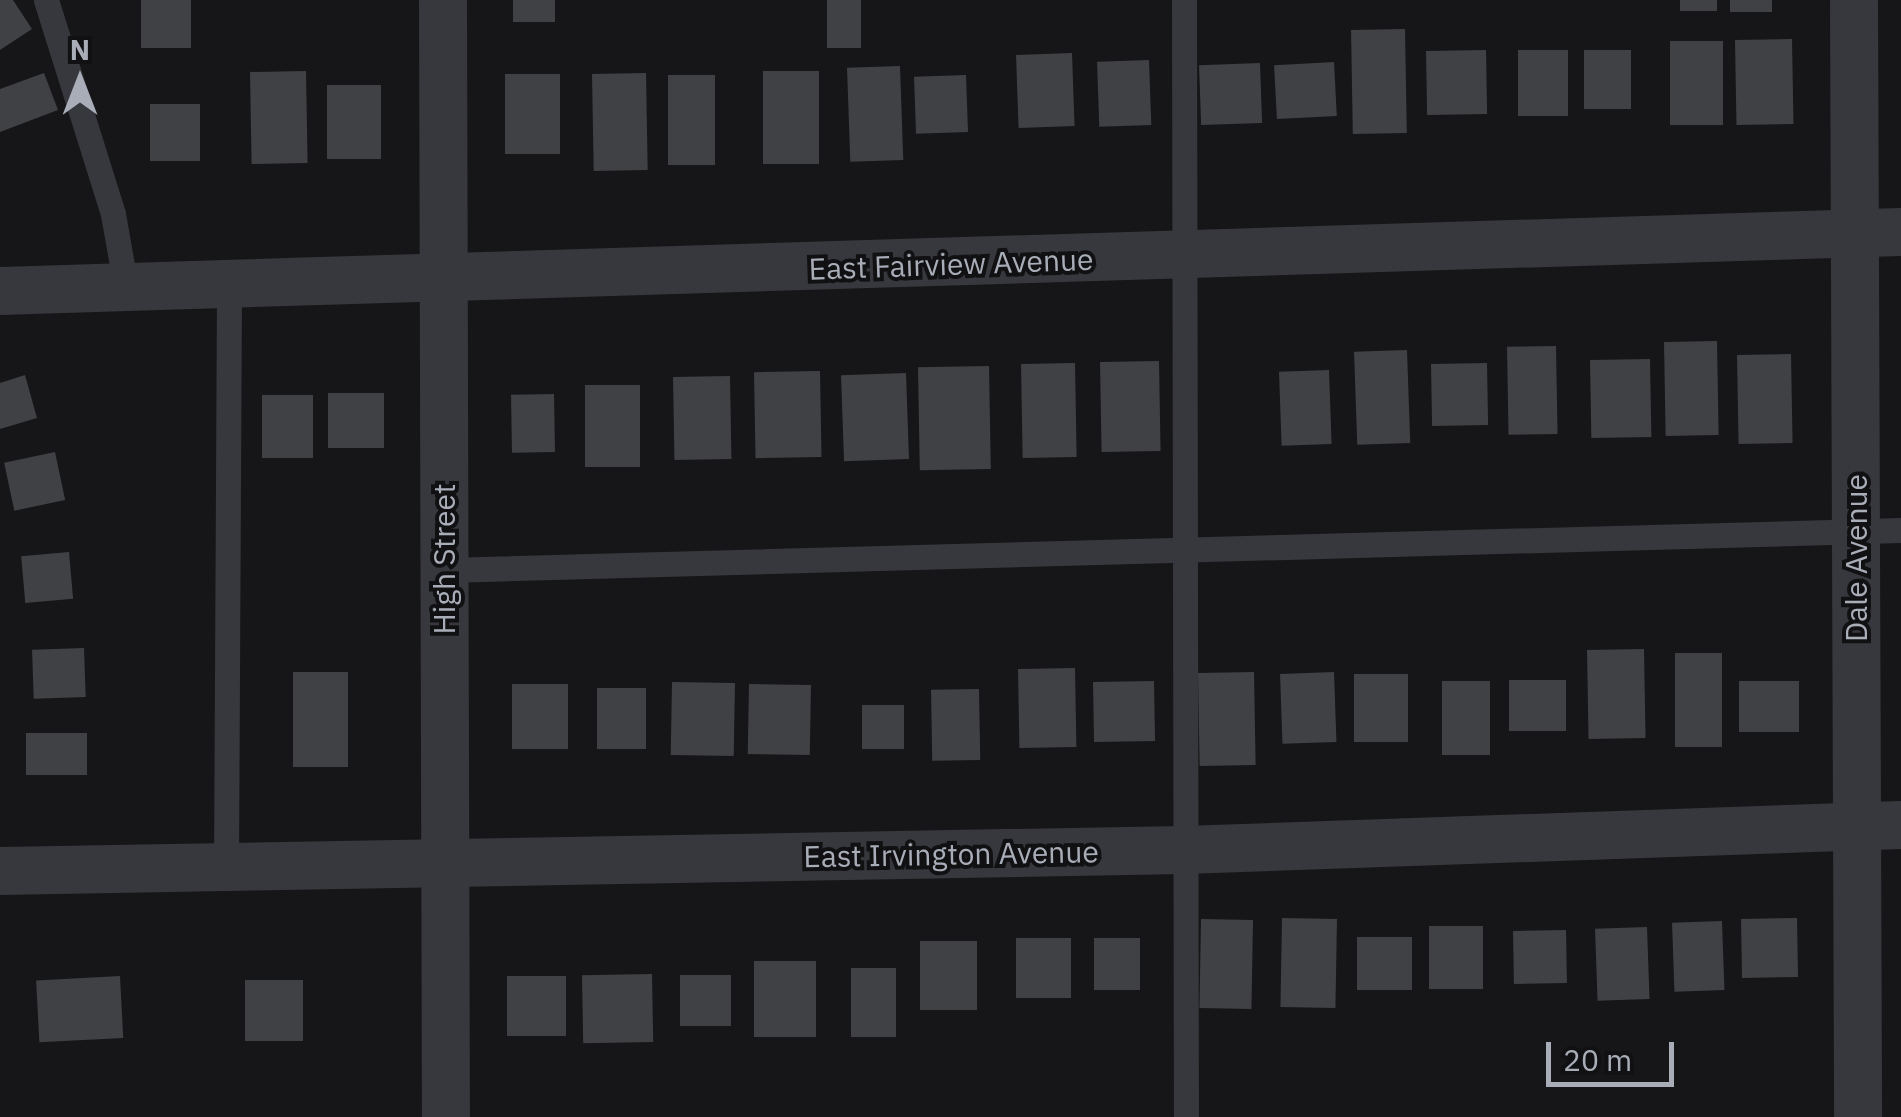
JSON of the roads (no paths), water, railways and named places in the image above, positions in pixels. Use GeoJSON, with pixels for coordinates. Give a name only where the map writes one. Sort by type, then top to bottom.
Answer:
{"type":"FeatureCollection","features":[{"type":"Feature","properties":{"kind":"street","name":"High Street"},"geometry":{"type":"LineString","coordinates":[[443,0],[446,1117]]}},
{"type":"Feature","properties":{"kind":"street","name":"Dale Avenue"},"geometry":{"type":"LineString","coordinates":[[1854,0],[1878,232],[1879,826],[1858,1117]]}},
{"type":"Feature","properties":{"kind":"street","name":"East Fairview Avenue"},"geometry":{"type":"LineString","coordinates":[[0,292],[1184,258],[1878,232]]}},
{"type":"Feature","properties":{"kind":"street","name":"East Irvington Avenue"},"geometry":{"type":"LineString","coordinates":[[0,871],[1184,850],[1879,826]]}},
{"type":"Feature","properties":{"kind":"lane"},"geometry":{"type":"LineString","coordinates":[[46,0],[112,214],[126,288]]}},
{"type":"Feature","properties":{"kind":"lane"},"geometry":{"type":"LineString","coordinates":[[1184,0],[1186,1117]]}},
{"type":"Feature","properties":{"kind":"lane"},"geometry":{"type":"LineString","coordinates":[[226,866],[229,285]]}},
{"type":"Feature","properties":{"kind":"lane"},"geometry":{"type":"LineString","coordinates":[[444,570],[1186,546],[1879,530]]}}]}
